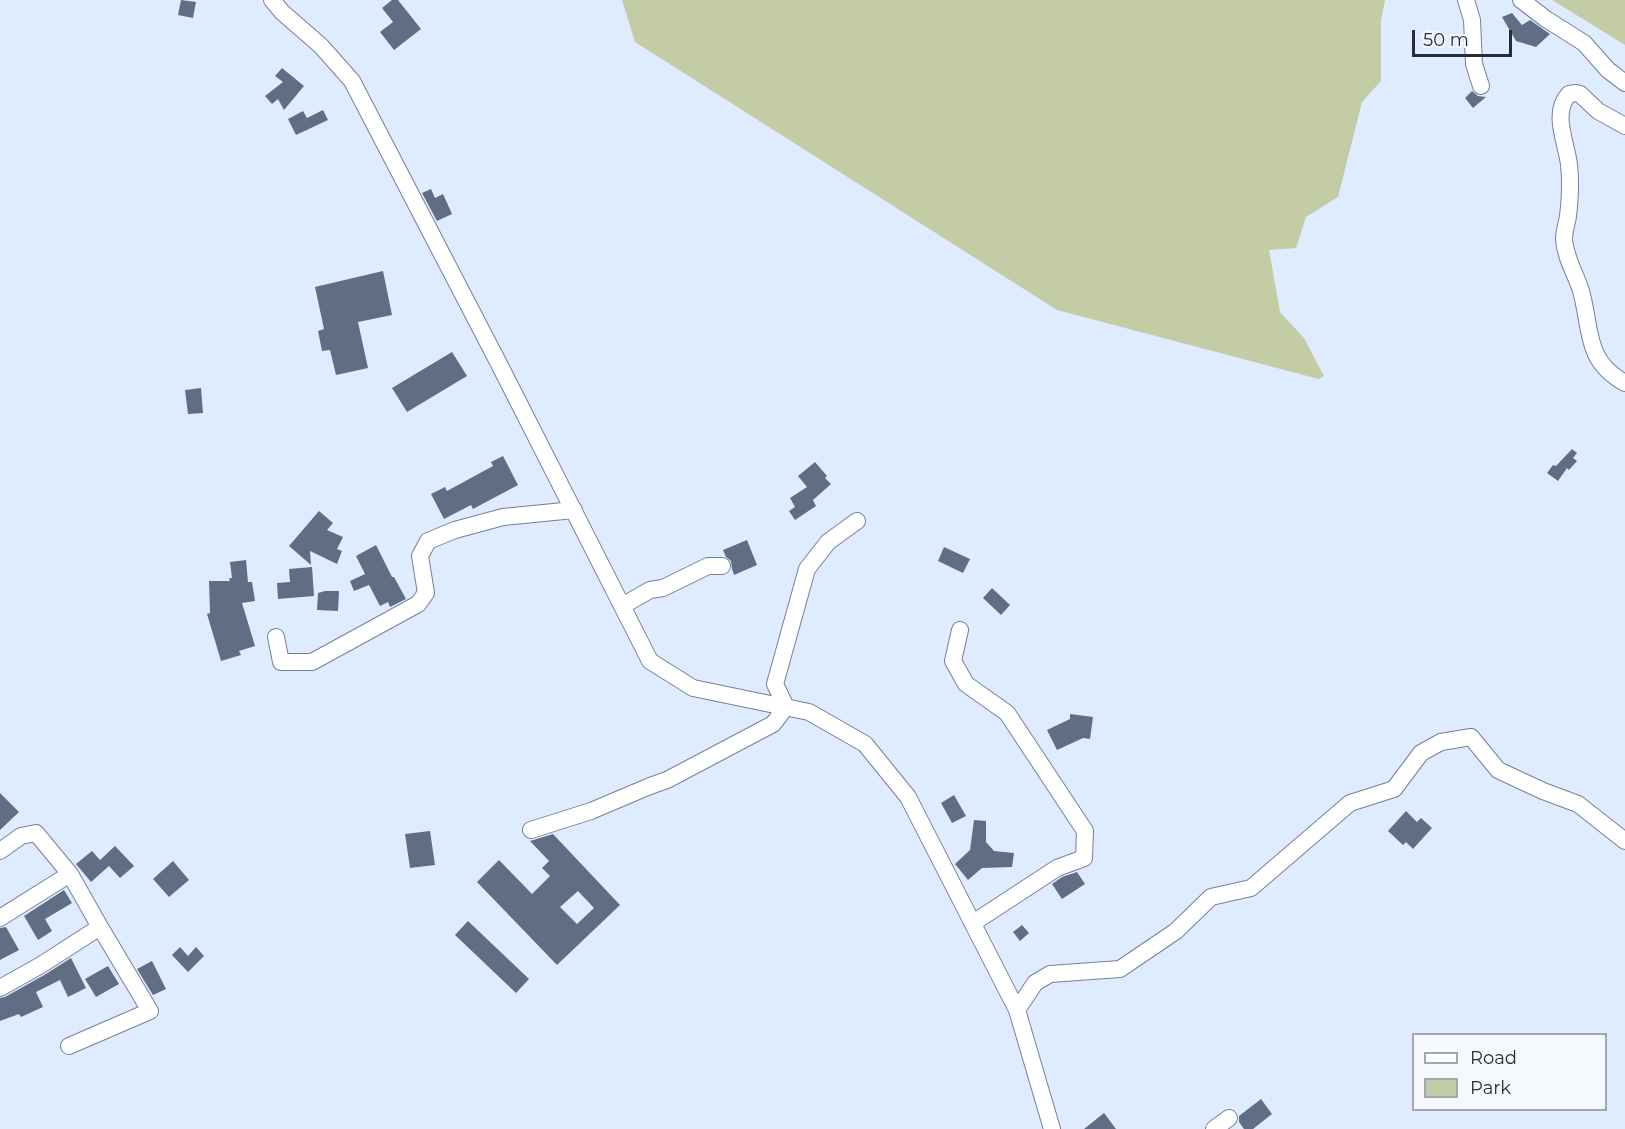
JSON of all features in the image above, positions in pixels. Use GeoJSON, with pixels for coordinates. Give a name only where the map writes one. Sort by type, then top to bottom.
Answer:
{"type":"FeatureCollection","features":[{"type":"Feature","properties":{"kind":"street"},"geometry":{"type":"LineString","coordinates":[[272,0],[282,12],[321,46],[352,81],[493,351],[650,661],[693,688],[810,712],[865,744],[908,797],[1017,1010],[1052,1129]]}},
{"type":"Feature","properties":{"kind":"street"},"geometry":{"type":"LineString","coordinates":[[1466,0],[1472,20],[1474,64],[1481,86]]}},
{"type":"Feature","properties":{"kind":"street"},"geometry":{"type":"LineString","coordinates":[[1521,0],[1584,43],[1608,70],[1625,83]]}},
{"type":"Feature","properties":{"kind":"street"},"geometry":{"type":"LineString","coordinates":[[1625,126],[1598,111],[1580,94],[1569,94],[1564,100],[1561,114],[1562,129],[1570,183],[1570,201],[1564,236],[1566,253],[1580,289],[1595,353],[1609,372],[1625,382]]}},
{"type":"Feature","properties":{"kind":"street"},"geometry":{"type":"LineString","coordinates":[[276,638],[281,662],[312,662],[418,604],[426,593],[420,556],[428,541],[455,530],[503,517],[573,510]]}},
{"type":"Feature","properties":{"kind":"street"},"geometry":{"type":"LineString","coordinates":[[786,707],[775,684],[807,569],[828,542],[857,521]]}},
{"type":"Feature","properties":{"kind":"street"},"geometry":{"type":"LineString","coordinates":[[622,606],[650,590],[663,588],[708,566],[722,566]]}},
{"type":"Feature","properties":{"kind":"street"},"geometry":{"type":"LineString","coordinates":[[960,630],[953,661],[966,684],[1007,712],[1085,831],[1084,858],[1058,868],[973,923]]}},
{"type":"Feature","properties":{"kind":"street"},"geometry":{"type":"LineString","coordinates":[[531,830],[591,811],[667,780],[773,724],[786,707]]}},
{"type":"Feature","properties":{"kind":"street"},"geometry":{"type":"LineString","coordinates":[[1017,1010],[1035,983],[1050,974],[1120,969],[1176,931],[1211,897],[1251,888],[1350,803],[1394,789],[1421,753],[1441,742],[1471,737],[1498,770],[1578,804],[1625,841]]}},
{"type":"Feature","properties":{"kind":"street"},"geometry":{"type":"LineString","coordinates":[[0,851],[21,836],[36,833],[70,874],[150,1011],[69,1046]]}},
{"type":"Feature","properties":{"kind":"street"},"geometry":{"type":"LineString","coordinates":[[0,918],[70,874]]}},
{"type":"Feature","properties":{"kind":"street"},"geometry":{"type":"LineString","coordinates":[[0,987],[41,965],[100,927]]}},
{"type":"Feature","properties":{"kind":"street"},"geometry":{"type":"LineString","coordinates":[[1214,1129],[1229,1118]]}},
{"type":"Feature","properties":{"kind":"green space"},"geometry":{"type":"Polygon","coordinates":[[[622,0],[1385,0],[1381,20],[1381,81],[1362,102],[1338,197],[1306,217],[1296,248],[1269,250],[1280,312],[1304,338],[1324,376],[1319,379],[1057,310],[635,42],[622,0]]]}},
{"type":"Feature","properties":{"kind":"green space"},"geometry":{"type":"Polygon","coordinates":[[[1552,0],[1625,0],[1625,45],[1552,0]]]}},
{"type":"Feature","properties":{"kind":"building"},"geometry":{"type":"Polygon","coordinates":[[[181,0],[196,2],[193,18],[178,15],[181,0]]]}},
{"type":"Feature","properties":{"kind":"building"},"geometry":{"type":"Polygon","coordinates":[[[392,0],[398,0],[421,29],[394,50],[380,32],[393,22],[382,8],[392,0]]]}},
{"type":"Feature","properties":{"kind":"building"},"geometry":{"type":"Polygon","coordinates":[[[1512,13],[1522,25],[1530,20],[1550,34],[1536,47],[1516,41],[1502,17],[1512,13]]]}},
{"type":"Feature","properties":{"kind":"building"},"geometry":{"type":"Polygon","coordinates":[[[282,68],[304,86],[284,110],[278,99],[272,104],[265,96],[283,82],[275,76],[282,68]]]}},
{"type":"Feature","properties":{"kind":"building"},"geometry":{"type":"Polygon","coordinates":[[[1472,91],[1478,96],[1486,97],[1473,108],[1465,98],[1472,91]]]}},
{"type":"Feature","properties":{"kind":"building"},"geometry":{"type":"Polygon","coordinates":[[[323,110],[328,120],[296,135],[288,119],[303,111],[307,118],[323,110]]]}},
{"type":"Feature","properties":{"kind":"building"},"geometry":{"type":"Polygon","coordinates":[[[431,189],[435,198],[443,194],[452,214],[437,221],[422,193],[431,189]]]}},
{"type":"Feature","properties":{"kind":"building"},"geometry":{"type":"Polygon","coordinates":[[[383,271],[392,315],[358,322],[368,368],[336,375],[330,350],[322,351],[318,331],[324,329],[315,287],[383,271]]]}},
{"type":"Feature","properties":{"kind":"building"},"geometry":{"type":"Polygon","coordinates":[[[452,352],[467,376],[407,412],[392,388],[452,352]]]}},
{"type":"Feature","properties":{"kind":"building"},"geometry":{"type":"Polygon","coordinates":[[[201,388],[203,413],[188,414],[185,390],[201,388]]]}},
{"type":"Feature","properties":{"kind":"building"},"geometry":{"type":"Polygon","coordinates":[[[1572,449],[1577,453],[1573,458],[1577,461],[1569,470],[1567,468],[1558,481],[1547,473],[1572,449]]]}},
{"type":"Feature","properties":{"kind":"building"},"geometry":{"type":"Polygon","coordinates":[[[503,456],[518,485],[473,509],[471,505],[444,519],[431,494],[445,487],[447,491],[493,466],[491,462],[503,456]]]}},
{"type":"Feature","properties":{"kind":"building"},"geometry":{"type":"Polygon","coordinates":[[[815,462],[831,484],[813,500],[816,506],[795,520],[789,511],[795,507],[790,498],[807,487],[798,476],[815,462]]]}},
{"type":"Feature","properties":{"kind":"building"},"geometry":{"type":"Polygon","coordinates":[[[319,511],[333,523],[327,530],[343,537],[337,549],[342,551],[337,564],[310,551],[311,565],[289,546],[319,511]]]}},
{"type":"Feature","properties":{"kind":"building"},"geometry":{"type":"Polygon","coordinates":[[[747,540],[757,565],[734,575],[731,561],[723,550],[747,540]]]}},
{"type":"Feature","properties":{"kind":"building"},"geometry":{"type":"Polygon","coordinates":[[[376,545],[406,599],[390,607],[388,602],[380,606],[369,585],[354,591],[350,581],[365,574],[356,556],[376,545]]]}},
{"type":"Feature","properties":{"kind":"building"},"geometry":{"type":"Polygon","coordinates":[[[944,547],[970,559],[963,573],[938,561],[944,547]]]}},
{"type":"Feature","properties":{"kind":"building"},"geometry":{"type":"Polygon","coordinates":[[[246,560],[248,582],[252,582],[255,601],[242,603],[255,646],[239,651],[241,655],[221,661],[207,614],[210,613],[209,581],[230,581],[229,578],[232,578],[230,562],[246,560]]]}},
{"type":"Feature","properties":{"kind":"building"},"geometry":{"type":"Polygon","coordinates":[[[312,567],[314,596],[278,599],[277,583],[290,582],[289,569],[312,567]]]}},
{"type":"Feature","properties":{"kind":"building"},"geometry":{"type":"Polygon","coordinates":[[[992,588],[1010,605],[1001,615],[983,598],[992,588]]]}},
{"type":"Feature","properties":{"kind":"building"},"geometry":{"type":"Polygon","coordinates":[[[339,591],[338,611],[317,610],[318,593],[339,591]]]}},
{"type":"Feature","properties":{"kind":"building"},"geometry":{"type":"Polygon","coordinates":[[[1070,714],[1093,717],[1090,739],[1083,738],[1057,750],[1047,730],[1070,719],[1070,714]]]}},
{"type":"Feature","properties":{"kind":"building"},"geometry":{"type":"Polygon","coordinates":[[[0,793],[19,812],[0,830],[0,793]]]}},
{"type":"Feature","properties":{"kind":"building"},"geometry":{"type":"Polygon","coordinates":[[[954,795],[966,816],[952,823],[941,803],[954,795]]]}},
{"type":"Feature","properties":{"kind":"building"},"geometry":{"type":"Polygon","coordinates":[[[1406,811],[1417,822],[1421,818],[1432,828],[1413,849],[1406,842],[1403,845],[1388,831],[1406,811]]]}},
{"type":"Feature","properties":{"kind":"building"},"geometry":{"type":"Polygon","coordinates":[[[974,820],[986,821],[986,842],[994,851],[1014,853],[1012,867],[982,868],[968,880],[955,864],[970,850],[974,820]]]}},
{"type":"Feature","properties":{"kind":"building"},"geometry":{"type":"Polygon","coordinates":[[[430,831],[435,865],[410,868],[405,834],[430,831]]]}},
{"type":"Feature","properties":{"kind":"building"},"geometry":{"type":"Polygon","coordinates":[[[553,834],[620,905],[557,965],[477,882],[499,860],[532,894],[550,876],[542,868],[549,861],[530,841],[553,834]],[[578,891],[560,907],[577,924],[594,908],[578,891]]]}},
{"type":"Feature","properties":{"kind":"building"},"geometry":{"type":"Polygon","coordinates":[[[115,846],[134,866],[120,878],[109,866],[91,882],[76,864],[92,851],[100,860],[115,846]]]}},
{"type":"Feature","properties":{"kind":"building"},"geometry":{"type":"Polygon","coordinates":[[[173,861],[189,880],[169,897],[153,879],[173,861]]]}},
{"type":"Feature","properties":{"kind":"building"},"geometry":{"type":"Polygon","coordinates":[[[1077,872],[1085,884],[1062,899],[1052,884],[1062,877],[1077,872]]]}},
{"type":"Feature","properties":{"kind":"building"},"geometry":{"type":"Polygon","coordinates":[[[64,890],[72,903],[45,919],[52,931],[38,940],[24,916],[64,890]]]}},
{"type":"Feature","properties":{"kind":"building"},"geometry":{"type":"Polygon","coordinates":[[[468,921],[529,979],[516,993],[455,935],[468,921]]]}},
{"type":"Feature","properties":{"kind":"building"},"geometry":{"type":"Polygon","coordinates":[[[1022,925],[1029,933],[1020,941],[1013,932],[1022,925]]]}},
{"type":"Feature","properties":{"kind":"building"},"geometry":{"type":"Polygon","coordinates":[[[6,927],[19,950],[0,960],[0,928],[6,927]]]}},
{"type":"Feature","properties":{"kind":"building"},"geometry":{"type":"Polygon","coordinates":[[[180,947],[188,956],[196,947],[204,956],[188,972],[172,955],[180,947]]]}},
{"type":"Feature","properties":{"kind":"building"},"geometry":{"type":"Polygon","coordinates":[[[71,958],[86,988],[68,997],[60,980],[36,992],[43,1007],[21,1017],[19,1014],[0,1021],[0,998],[71,958]]]}},
{"type":"Feature","properties":{"kind":"building"},"geometry":{"type":"Polygon","coordinates":[[[152,961],[166,989],[153,995],[137,969],[152,961]]]}},
{"type":"Feature","properties":{"kind":"building"},"geometry":{"type":"Polygon","coordinates":[[[108,966],[119,984],[96,997],[85,979],[108,966]]]}},
{"type":"Feature","properties":{"kind":"building"},"geometry":{"type":"Polygon","coordinates":[[[1261,1099],[1272,1114],[1253,1129],[1244,1129],[1239,1122],[1239,1116],[1261,1099]]]}},
{"type":"Feature","properties":{"kind":"building"},"geometry":{"type":"Polygon","coordinates":[[[1104,1113],[1116,1129],[1084,1129],[1104,1113]]]}}]}
